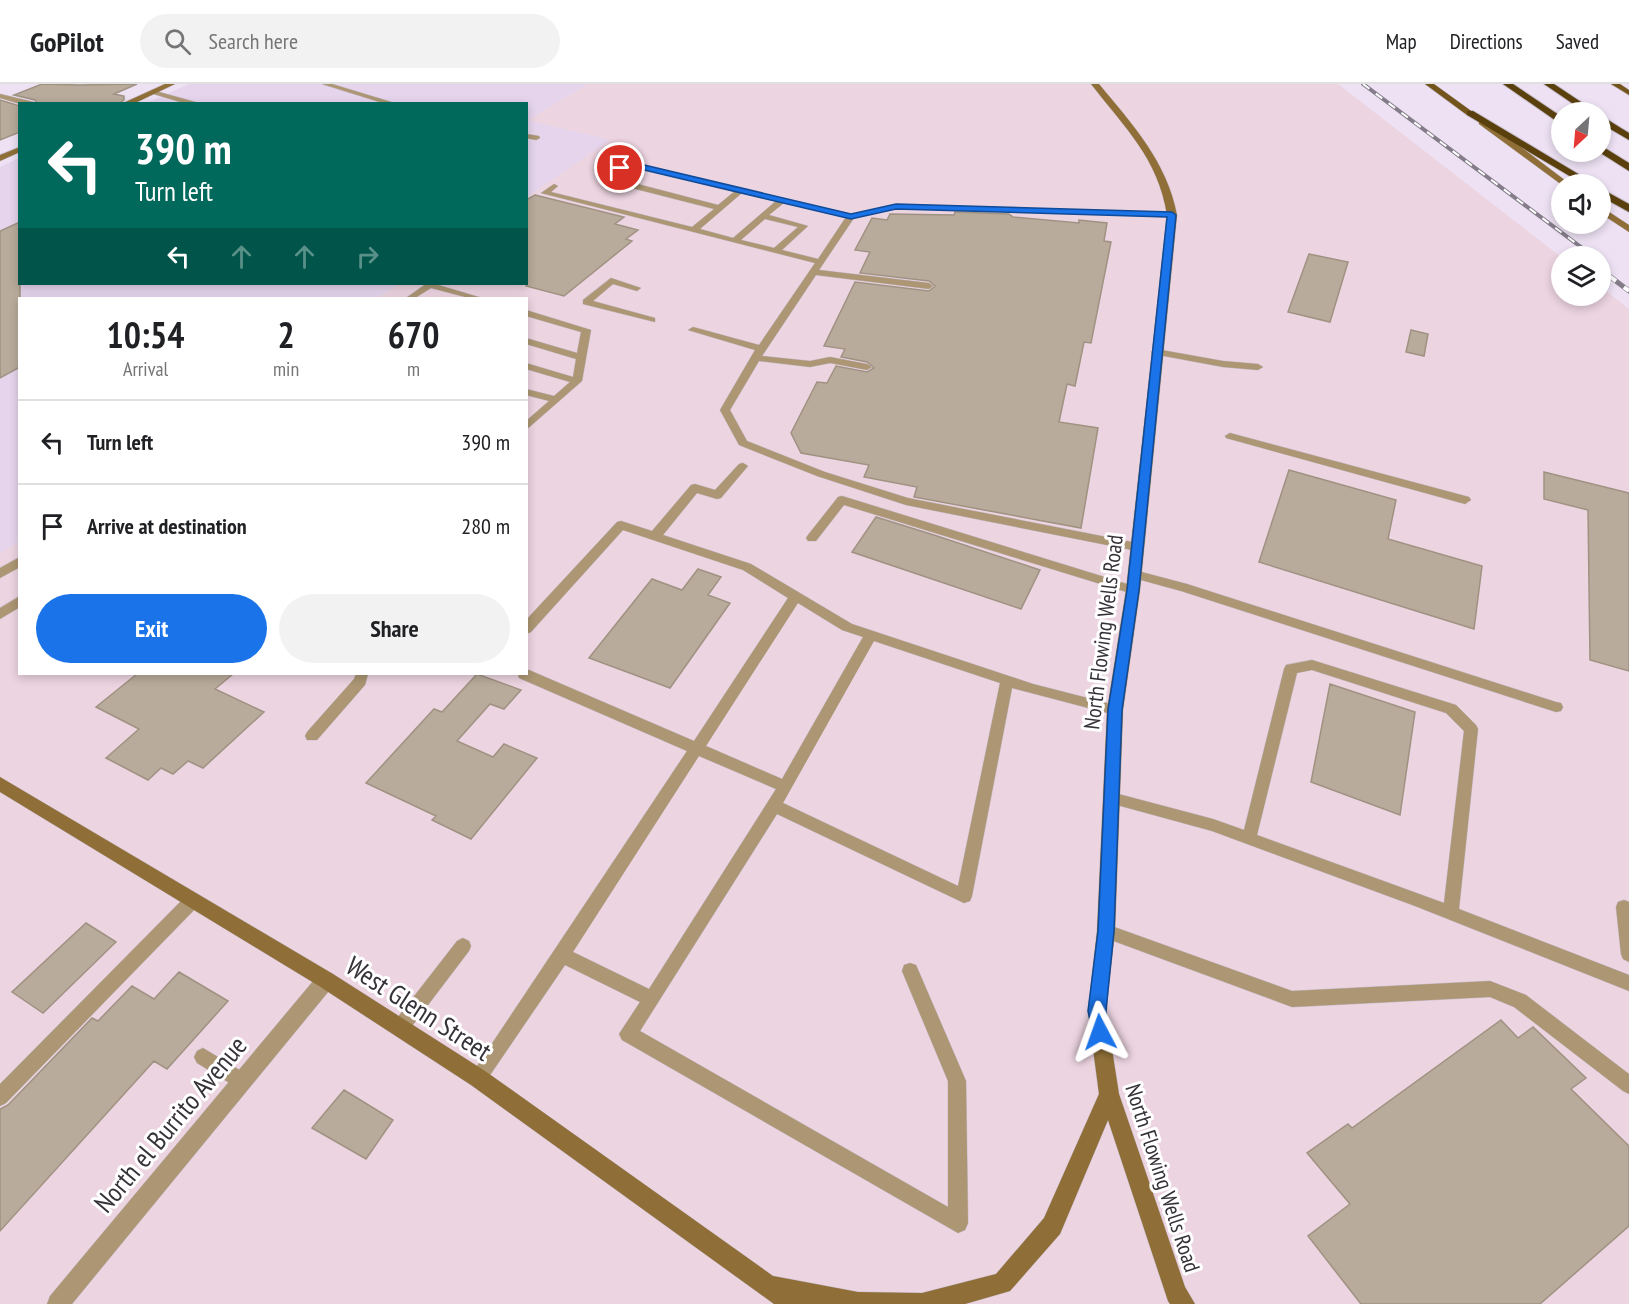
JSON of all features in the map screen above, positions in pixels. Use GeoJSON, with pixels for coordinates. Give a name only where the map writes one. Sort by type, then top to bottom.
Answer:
{"type":"FeatureCollection","features":[{"type":"Feature","properties":{"kind":"highway"},"geometry":{"type":"LineString","coordinates":[[1507,84],[1551,114]]}},
{"type":"Feature","properties":{"kind":"highway"},"geometry":{"type":"LineString","coordinates":[[1548,84],[1576,102]]}},
{"type":"Feature","properties":{"kind":"highway"},"geometry":{"type":"LineString","coordinates":[[1470,113],[1573,174]]}},
{"type":"Feature","properties":{"kind":"highway"},"geometry":{"type":"LineString","coordinates":[[1611,125],[1629,137]]}},
{"type":"Feature","properties":{"kind":"highway"},"geometry":{"type":"LineString","coordinates":[[1611,156],[1629,168]]}},
{"type":"Feature","properties":{"kind":"highway"},"geometry":{"type":"LineString","coordinates":[[1611,197],[1629,208]]}},
{"type":"Feature","properties":{"kind":"main road"},"geometry":{"type":"LineString","coordinates":[[1429,84],[1470,113]]}},
{"type":"Feature","properties":{"kind":"main road"},"geometry":{"type":"LineString","coordinates":[[1615,84],[1629,93]]}},
{"type":"Feature","properties":{"kind":"street"},"geometry":{"type":"LineString","coordinates":[[131,102],[171,84]]}},
{"type":"Feature","properties":{"kind":"street","name":"North Flowing Wells Road"},"geometry":{"type":"LineString","coordinates":[[1095,84],[1156,162],[1164,178],[1172,215],[1133,590],[1115,710],[1106,931],[1097,1011],[1108,1094],[1176,1293],[1184,1304]]}},
{"type":"Feature","properties":{"kind":"street"},"geometry":{"type":"LineString","coordinates":[[0,96],[23,102]]}},
{"type":"Feature","properties":{"kind":"street"},"geometry":{"type":"LineString","coordinates":[[1470,113],[1552,174]]}},
{"type":"Feature","properties":{"kind":"street"},"geometry":{"type":"LineString","coordinates":[[0,158],[18,151]]}},
{"type":"Feature","properties":{"kind":"street"},"geometry":{"type":"LineString","coordinates":[[1611,217],[1629,229]]}},
{"type":"Feature","properties":{"kind":"street","name":"West Glenn Street"},"geometry":{"type":"LineString","coordinates":[[1,786],[326,980],[478,1078],[793,1304]]}},
{"type":"Feature","properties":{"kind":"street","name":"North el Burrito Avenue"},"geometry":{"type":"LineString","coordinates":[[58,1304],[326,980]]}},
{"type":"Feature","properties":{"kind":"street"},"geometry":{"type":"LineString","coordinates":[[769,1287],[858,1303],[922,1304],[1002,1283],[1052,1226],[1108,1094]]}},
{"type":"Feature","properties":{"kind":"lane"},"geometry":{"type":"LineString","coordinates":[[325,84],[388,102]]}},
{"type":"Feature","properties":{"kind":"lane"},"geometry":{"type":"LineString","coordinates":[[152,92],[190,102]]}},
{"type":"Feature","properties":{"kind":"lane"},"geometry":{"type":"LineString","coordinates":[[528,136],[536,138]]}},
{"type":"Feature","properties":{"kind":"lane"},"geometry":{"type":"LineString","coordinates":[[720,208],[627,184],[614,178],[614,172],[627,166],[640,167],[851,216],[896,206],[1172,215]]}},
{"type":"Feature","properties":{"kind":"lane"},"geometry":{"type":"LineString","coordinates":[[554,186],[545,193],[820,262]]}},
{"type":"Feature","properties":{"kind":"lane"},"geometry":{"type":"LineString","coordinates":[[694,230],[741,190]]}},
{"type":"Feature","properties":{"kind":"lane"},"geometry":{"type":"LineString","coordinates":[[734,240],[782,200]]}},
{"type":"Feature","properties":{"kind":"lane"},"geometry":{"type":"LineString","coordinates":[[763,216],[804,226],[775,251]]}},
{"type":"Feature","properties":{"kind":"lane"},"geometry":{"type":"LineString","coordinates":[[851,216],[759,354],[725,410],[743,443],[822,474],[906,501],[1137,547]]}},
{"type":"Feature","properties":{"kind":"lane"},"geometry":{"type":"LineString","coordinates":[[813,272],[929,286]]}},
{"type":"Feature","properties":{"kind":"lane"},"geometry":{"type":"LineString","coordinates":[[637,288],[611,281],[586,302],[652,320]]}},
{"type":"Feature","properties":{"kind":"lane"},"geometry":{"type":"LineString","coordinates":[[412,297],[430,285],[473,297]]}},
{"type":"Feature","properties":{"kind":"lane"},"geometry":{"type":"LineString","coordinates":[[528,314],[586,330],[577,381],[528,425]]}},
{"type":"Feature","properties":{"kind":"lane"},"geometry":{"type":"LineString","coordinates":[[693,330],[759,354],[810,364],[830,360],[867,367]]}},
{"type":"Feature","properties":{"kind":"lane"},"geometry":{"type":"LineString","coordinates":[[528,342],[580,357]]}},
{"type":"Feature","properties":{"kind":"lane"},"geometry":{"type":"LineString","coordinates":[[1156,352],[1224,364],[1258,367]]}},
{"type":"Feature","properties":{"kind":"lane"},"geometry":{"type":"LineString","coordinates":[[528,367],[577,381]]}},
{"type":"Feature","properties":{"kind":"lane"},"geometry":{"type":"LineString","coordinates":[[528,393],[556,400]]}},
{"type":"Feature","properties":{"kind":"lane"},"geometry":{"type":"LineString","coordinates":[[1230,436],[1465,500]]}},
{"type":"Feature","properties":{"kind":"lane"},"geometry":{"type":"LineString","coordinates":[[655,536],[695,488],[717,495],[743,466]]}},
{"type":"Feature","properties":{"kind":"lane"},"geometry":{"type":"LineString","coordinates":[[812,538],[842,500],[1133,590]]}},
{"type":"Feature","properties":{"kind":"lane"},"geometry":{"type":"LineString","coordinates":[[528,627],[621,525],[747,567],[847,627],[1007,681],[1115,710]]}},
{"type":"Feature","properties":{"kind":"lane"},"geometry":{"type":"LineString","coordinates":[[0,574],[18,562]]}},
{"type":"Feature","properties":{"kind":"lane"},"geometry":{"type":"LineString","coordinates":[[1134,574],[1183,587],[1556,707]]}},
{"type":"Feature","properties":{"kind":"lane"},"geometry":{"type":"LineString","coordinates":[[478,1078],[562,955],[796,596]]}},
{"type":"Feature","properties":{"kind":"lane"},"geometry":{"type":"LineString","coordinates":[[0,614],[18,601]]}},
{"type":"Feature","properties":{"kind":"lane"},"geometry":{"type":"LineString","coordinates":[[871,635],[774,806],[628,1035],[958,1223],[957,1081],[910,971]]}},
{"type":"Feature","properties":{"kind":"lane"},"geometry":{"type":"LineString","coordinates":[[1249,838],[1291,669],[1312,665],[1451,709],[1471,729],[1451,913]]}},
{"type":"Feature","properties":{"kind":"lane"},"geometry":{"type":"LineString","coordinates":[[312,735],[360,681],[362,675]]}},
{"type":"Feature","properties":{"kind":"lane"},"geometry":{"type":"LineString","coordinates":[[526,675],[785,787]]}},
{"type":"Feature","properties":{"kind":"lane"},"geometry":{"type":"LineString","coordinates":[[774,806],[964,896],[1007,681]]}},
{"type":"Feature","properties":{"kind":"lane"},"geometry":{"type":"LineString","coordinates":[[1111,798],[1213,825],[1451,913],[1629,983]]}},
{"type":"Feature","properties":{"kind":"lane"},"geometry":{"type":"LineString","coordinates":[[0,1097],[193,900]]}},
{"type":"Feature","properties":{"kind":"lane"},"geometry":{"type":"LineString","coordinates":[[1624,907],[1629,954]]}},
{"type":"Feature","properties":{"kind":"lane"},"geometry":{"type":"LineString","coordinates":[[1106,931],[1292,999],[1490,989],[1520,1001],[1629,1085]]}},
{"type":"Feature","properties":{"kind":"lane"},"geometry":{"type":"LineString","coordinates":[[400,1028],[464,945]]}},
{"type":"Feature","properties":{"kind":"lane"},"geometry":{"type":"LineString","coordinates":[[562,955],[652,999]]}},
{"type":"Feature","properties":{"kind":"lane"},"geometry":{"type":"LineString","coordinates":[[203,1057],[242,1081]]}},
{"type":"Feature","properties":{"kind":"shaded area"},"geometry":{"type":"Polygon","coordinates":[[[189,84],[588,84],[529,120],[611,140],[528,196],[528,102],[148,102],[189,84]]]}},
{"type":"Feature","properties":{"kind":"shaded area"},"geometry":{"type":"Polygon","coordinates":[[[588,84],[1338,84],[1551,249],[1551,306],[1611,306],[1611,295],[1629,309],[1629,1304],[0,1304],[0,554],[18,542],[18,675],[528,675],[528,297],[379,297],[397,285],[528,285],[528,196],[610,140],[528,120],[588,84]]]}},
{"type":"Feature","properties":{"kind":"shaded area"},"geometry":{"type":"Polygon","coordinates":[[[18,158],[18,285],[397,285],[379,297],[18,297],[18,542],[0,554],[0,167],[18,158]]]}},
{"type":"Feature","properties":{"kind":"building"},"geometry":{"type":"Polygon","coordinates":[[[42,84],[137,84],[114,94],[124,96],[122,102],[36,102],[14,95],[42,84]]]}},
{"type":"Feature","properties":{"kind":"building"},"geometry":{"type":"Polygon","coordinates":[[[0,100],[18,105],[18,133],[0,140],[0,100]]]}},
{"type":"Feature","properties":{"kind":"building"},"geometry":{"type":"Polygon","coordinates":[[[535,195],[624,217],[615,224],[638,230],[626,239],[632,241],[564,296],[526,286],[528,285],[528,199],[535,195]]]}},
{"type":"Feature","properties":{"kind":"building"},"geometry":{"type":"Polygon","coordinates":[[[955,212],[1009,214],[1013,217],[1079,223],[1079,220],[1107,223],[1104,241],[1111,242],[1091,343],[1084,342],[1075,386],[1067,384],[1059,422],[1098,428],[1081,528],[914,497],[917,487],[864,477],[869,465],[801,453],[791,433],[817,382],[827,383],[836,366],[867,372],[874,368],[867,362],[841,357],[845,349],[824,346],[855,282],[929,291],[935,286],[929,281],[860,273],[870,252],[855,250],[872,218],[887,220],[890,214],[954,215],[955,212]]]}},
{"type":"Feature","properties":{"kind":"building"},"geometry":{"type":"Polygon","coordinates":[[[18,223],[20,297],[18,297],[18,368],[0,378],[0,231],[18,223]]]}},
{"type":"Feature","properties":{"kind":"building"},"geometry":{"type":"Polygon","coordinates":[[[1309,254],[1348,262],[1330,322],[1288,312],[1309,254]]]}},
{"type":"Feature","properties":{"kind":"building"},"geometry":{"type":"Polygon","coordinates":[[[1411,330],[1428,334],[1424,356],[1406,352],[1411,330]]]}},
{"type":"Feature","properties":{"kind":"building"},"geometry":{"type":"Polygon","coordinates":[[[1289,470],[1396,500],[1388,539],[1482,566],[1474,629],[1259,562],[1289,470]]]}},
{"type":"Feature","properties":{"kind":"building"},"geometry":{"type":"Polygon","coordinates":[[[1544,472],[1629,493],[1629,671],[1590,660],[1588,510],[1544,499],[1544,472]]]}},
{"type":"Feature","properties":{"kind":"building"},"geometry":{"type":"Polygon","coordinates":[[[876,517],[1040,570],[1021,609],[852,552],[876,517]]]}},
{"type":"Feature","properties":{"kind":"building"},"geometry":{"type":"Polygon","coordinates":[[[698,569],[721,577],[708,595],[730,603],[670,688],[589,658],[652,579],[682,590],[698,569]]]}},
{"type":"Feature","properties":{"kind":"building"},"geometry":{"type":"Polygon","coordinates":[[[136,675],[232,675],[215,689],[264,712],[203,768],[188,761],[173,774],[161,768],[148,780],[106,758],[139,729],[96,707],[136,675]]]}},
{"type":"Feature","properties":{"kind":"building"},"geometry":{"type":"Polygon","coordinates":[[[476,675],[521,690],[504,709],[490,704],[457,741],[493,757],[504,744],[537,758],[471,839],[432,820],[436,816],[366,783],[434,709],[442,712],[476,675]]]}},
{"type":"Feature","properties":{"kind":"building"},"geometry":{"type":"Polygon","coordinates":[[[1330,684],[1415,712],[1400,815],[1311,782],[1330,684]]]}},
{"type":"Feature","properties":{"kind":"building"},"geometry":{"type":"Polygon","coordinates":[[[86,923],[116,942],[43,1013],[12,992],[86,923]]]}},
{"type":"Feature","properties":{"kind":"building"},"geometry":{"type":"Polygon","coordinates":[[[179,972],[228,1001],[167,1069],[154,1061],[0,1231],[0,1109],[8,1105],[92,1018],[98,1021],[132,986],[154,999],[179,972]]]}},
{"type":"Feature","properties":{"kind":"building"},"geometry":{"type":"Polygon","coordinates":[[[1501,1020],[1518,1038],[1533,1027],[1586,1078],[1571,1089],[1629,1146],[1629,1226],[1540,1304],[1361,1304],[1308,1236],[1350,1204],[1307,1153],[1348,1124],[1352,1128],[1501,1020]]]}},
{"type":"Feature","properties":{"kind":"building"},"geometry":{"type":"Polygon","coordinates":[[[344,1090],[393,1120],[366,1159],[312,1128],[344,1090]]]}},
{"type":"Feature","properties":{"kind":"railway"},"geometry":{"type":"LineString","coordinates":[[1363,84],[1580,246]]}},
{"type":"Feature","properties":{"kind":"railway"},"geometry":{"type":"LineString","coordinates":[[1611,277],[1629,291]]}},
{"type":"Feature","properties":{"kind":"route"},"geometry":{"type":"LineString","coordinates":[[620,168],[640,167],[851,216],[896,206],[1172,215],[1133,590],[1115,710],[1106,931],[1097,1011],[1100,1032]]}}]}
